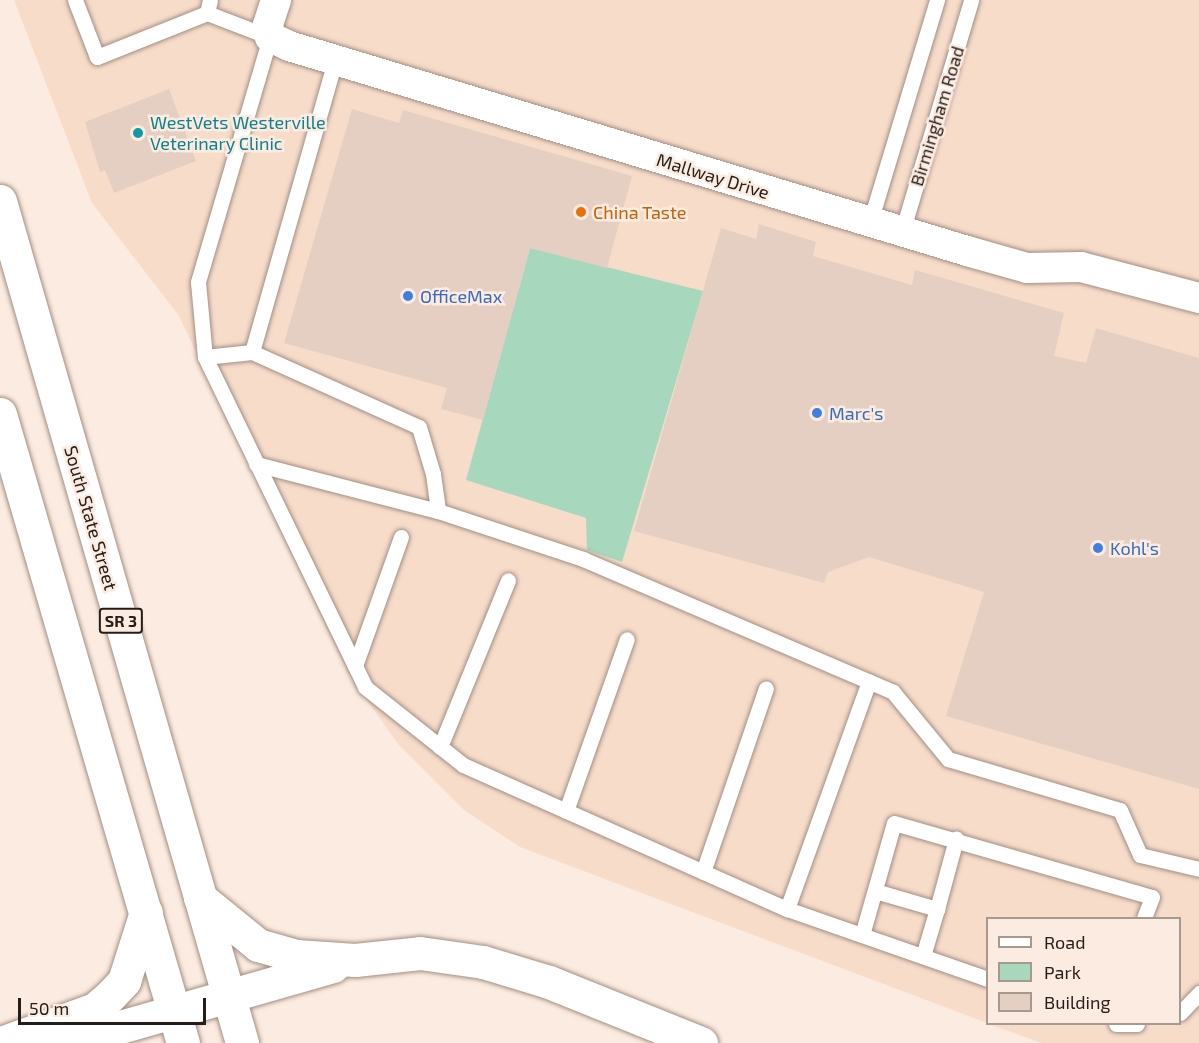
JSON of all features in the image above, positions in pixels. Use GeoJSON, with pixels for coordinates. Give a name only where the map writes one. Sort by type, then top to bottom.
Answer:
{"type":"FeatureCollection","features":[{"type":"Feature","properties":{"kind":"main road","name":"South State Street"},"geometry":{"type":"LineString","coordinates":[[0,201],[242,1043]]}},
{"type":"Feature","properties":{"kind":"main road"},"geometry":{"type":"LineString","coordinates":[[0,414],[179,1028]]}},
{"type":"Feature","properties":{"kind":"main road"},"geometry":{"type":"LineString","coordinates":[[200,898],[258,945],[296,956],[355,960],[420,953],[483,962],[549,982],[701,1043]]}},
{"type":"Feature","properties":{"kind":"main road"},"geometry":{"type":"LineString","coordinates":[[1,1043],[95,1009],[110,996],[124,981],[146,912]]}},
{"type":"Feature","properties":{"kind":"main road"},"geometry":{"type":"LineString","coordinates":[[64,1043],[179,1028],[229,997],[355,960]]}},
{"type":"Feature","properties":{"kind":"street"},"geometry":{"type":"LineString","coordinates":[[270,37],[268,25],[276,0]]}},
{"type":"Feature","properties":{"kind":"street","name":"Mallway Drive"},"geometry":{"type":"LineString","coordinates":[[270,37],[335,60],[902,232],[1027,267],[1081,267],[1199,298]]}},
{"type":"Feature","properties":{"kind":"lane"},"geometry":{"type":"LineString","coordinates":[[75,0],[97,57],[209,7],[270,37],[198,282],[205,357],[365,687],[464,765],[787,909],[986,979]]}},
{"type":"Feature","properties":{"kind":"lane","name":"Birmingham Road"},"geometry":{"type":"LineString","coordinates":[[870,222],[937,0]]}},
{"type":"Feature","properties":{"kind":"lane","name":"Birmingham Road"},"geometry":{"type":"LineString","coordinates":[[902,232],[971,0]]}},
{"type":"Feature","properties":{"kind":"lane"},"geometry":{"type":"LineString","coordinates":[[252,352],[335,60]]}},
{"type":"Feature","properties":{"kind":"lane"},"geometry":{"type":"LineString","coordinates":[[205,357],[252,352],[419,427],[433,474],[438,511]]}},
{"type":"Feature","properties":{"kind":"lane"},"geometry":{"type":"LineString","coordinates":[[256,464],[438,511],[583,560],[869,681],[893,692],[948,759],[1120,810],[1140,855],[1199,869]]}},
{"type":"Feature","properties":{"kind":"lane"},"geometry":{"type":"LineString","coordinates":[[355,666],[401,537]]}},
{"type":"Feature","properties":{"kind":"lane"},"geometry":{"type":"LineString","coordinates":[[441,747],[508,580]]}},
{"type":"Feature","properties":{"kind":"lane"},"geometry":{"type":"LineString","coordinates":[[566,811],[627,639]]}},
{"type":"Feature","properties":{"kind":"lane"},"geometry":{"type":"LineString","coordinates":[[787,909],[869,681]]}},
{"type":"Feature","properties":{"kind":"lane"},"geometry":{"type":"LineString","coordinates":[[703,872],[766,688]]}},
{"type":"Feature","properties":{"kind":"lane"},"geometry":{"type":"LineString","coordinates":[[862,935],[894,823],[1152,897],[1144,917]]}},
{"type":"Feature","properties":{"kind":"lane"},"geometry":{"type":"LineString","coordinates":[[923,956],[956,839]]}},
{"type":"Feature","properties":{"kind":"lane"},"geometry":{"type":"LineString","coordinates":[[875,891],[937,909]]}},
{"type":"Feature","properties":{"kind":"lane"},"geometry":{"type":"LineString","coordinates":[[1181,1011],[1199,993]]}},
{"type":"Feature","properties":{"kind":"shaded area"},"geometry":{"type":"Polygon","coordinates":[[[14,0],[1199,0],[1199,1043],[1041,1043],[992,1025],[1181,1025],[1181,917],[986,917],[986,1023],[520,847],[464,810],[398,744],[348,673],[179,316],[92,203],[14,0]]]}},
{"type":"Feature","properties":{"kind":"green space"},"geometry":{"type":"Polygon","coordinates":[[[530,248],[703,291],[622,562],[587,550],[586,518],[466,480],[530,248]]]}},
{"type":"Feature","properties":{"kind":"building","name":"WestVets Westerville Veterinary Clinic"},"geometry":{"type":"Polygon","coordinates":[[[169,89],[196,161],[114,193],[105,170],[100,172],[85,122],[169,89]]]}},
{"type":"Feature","properties":{"kind":"building","name":"OfficeMax"},"geometry":{"type":"Polygon","coordinates":[[[352,109],[399,123],[403,110],[632,176],[607,268],[530,248],[483,420],[441,409],[447,388],[284,343],[352,109]]]}},
{"type":"Feature","properties":{"kind":"building"},"geometry":{"type":"Polygon","coordinates":[[[759,224],[816,242],[813,256],[912,285],[915,270],[1064,313],[1054,356],[1086,363],[1096,328],[1199,358],[1199,789],[946,716],[984,592],[869,557],[828,572],[824,583],[634,531],[721,228],[756,239],[759,224]]]}},
{"type":"Feature","properties":{"kind":"place","name":"WestVets Westerville Veterinary Clinic"},"geometry":{"type":"Point","coordinates":[138,133]}},
{"type":"Feature","properties":{"kind":"place","name":"China Taste"},"geometry":{"type":"Point","coordinates":[581,212]}},
{"type":"Feature","properties":{"kind":"place","name":"OfficeMax"},"geometry":{"type":"Point","coordinates":[408,296]}},
{"type":"Feature","properties":{"kind":"place","name":"Marc's"},"geometry":{"type":"Point","coordinates":[817,413]}},
{"type":"Feature","properties":{"kind":"place","name":"Kohl's"},"geometry":{"type":"Point","coordinates":[1098,548]}}]}
